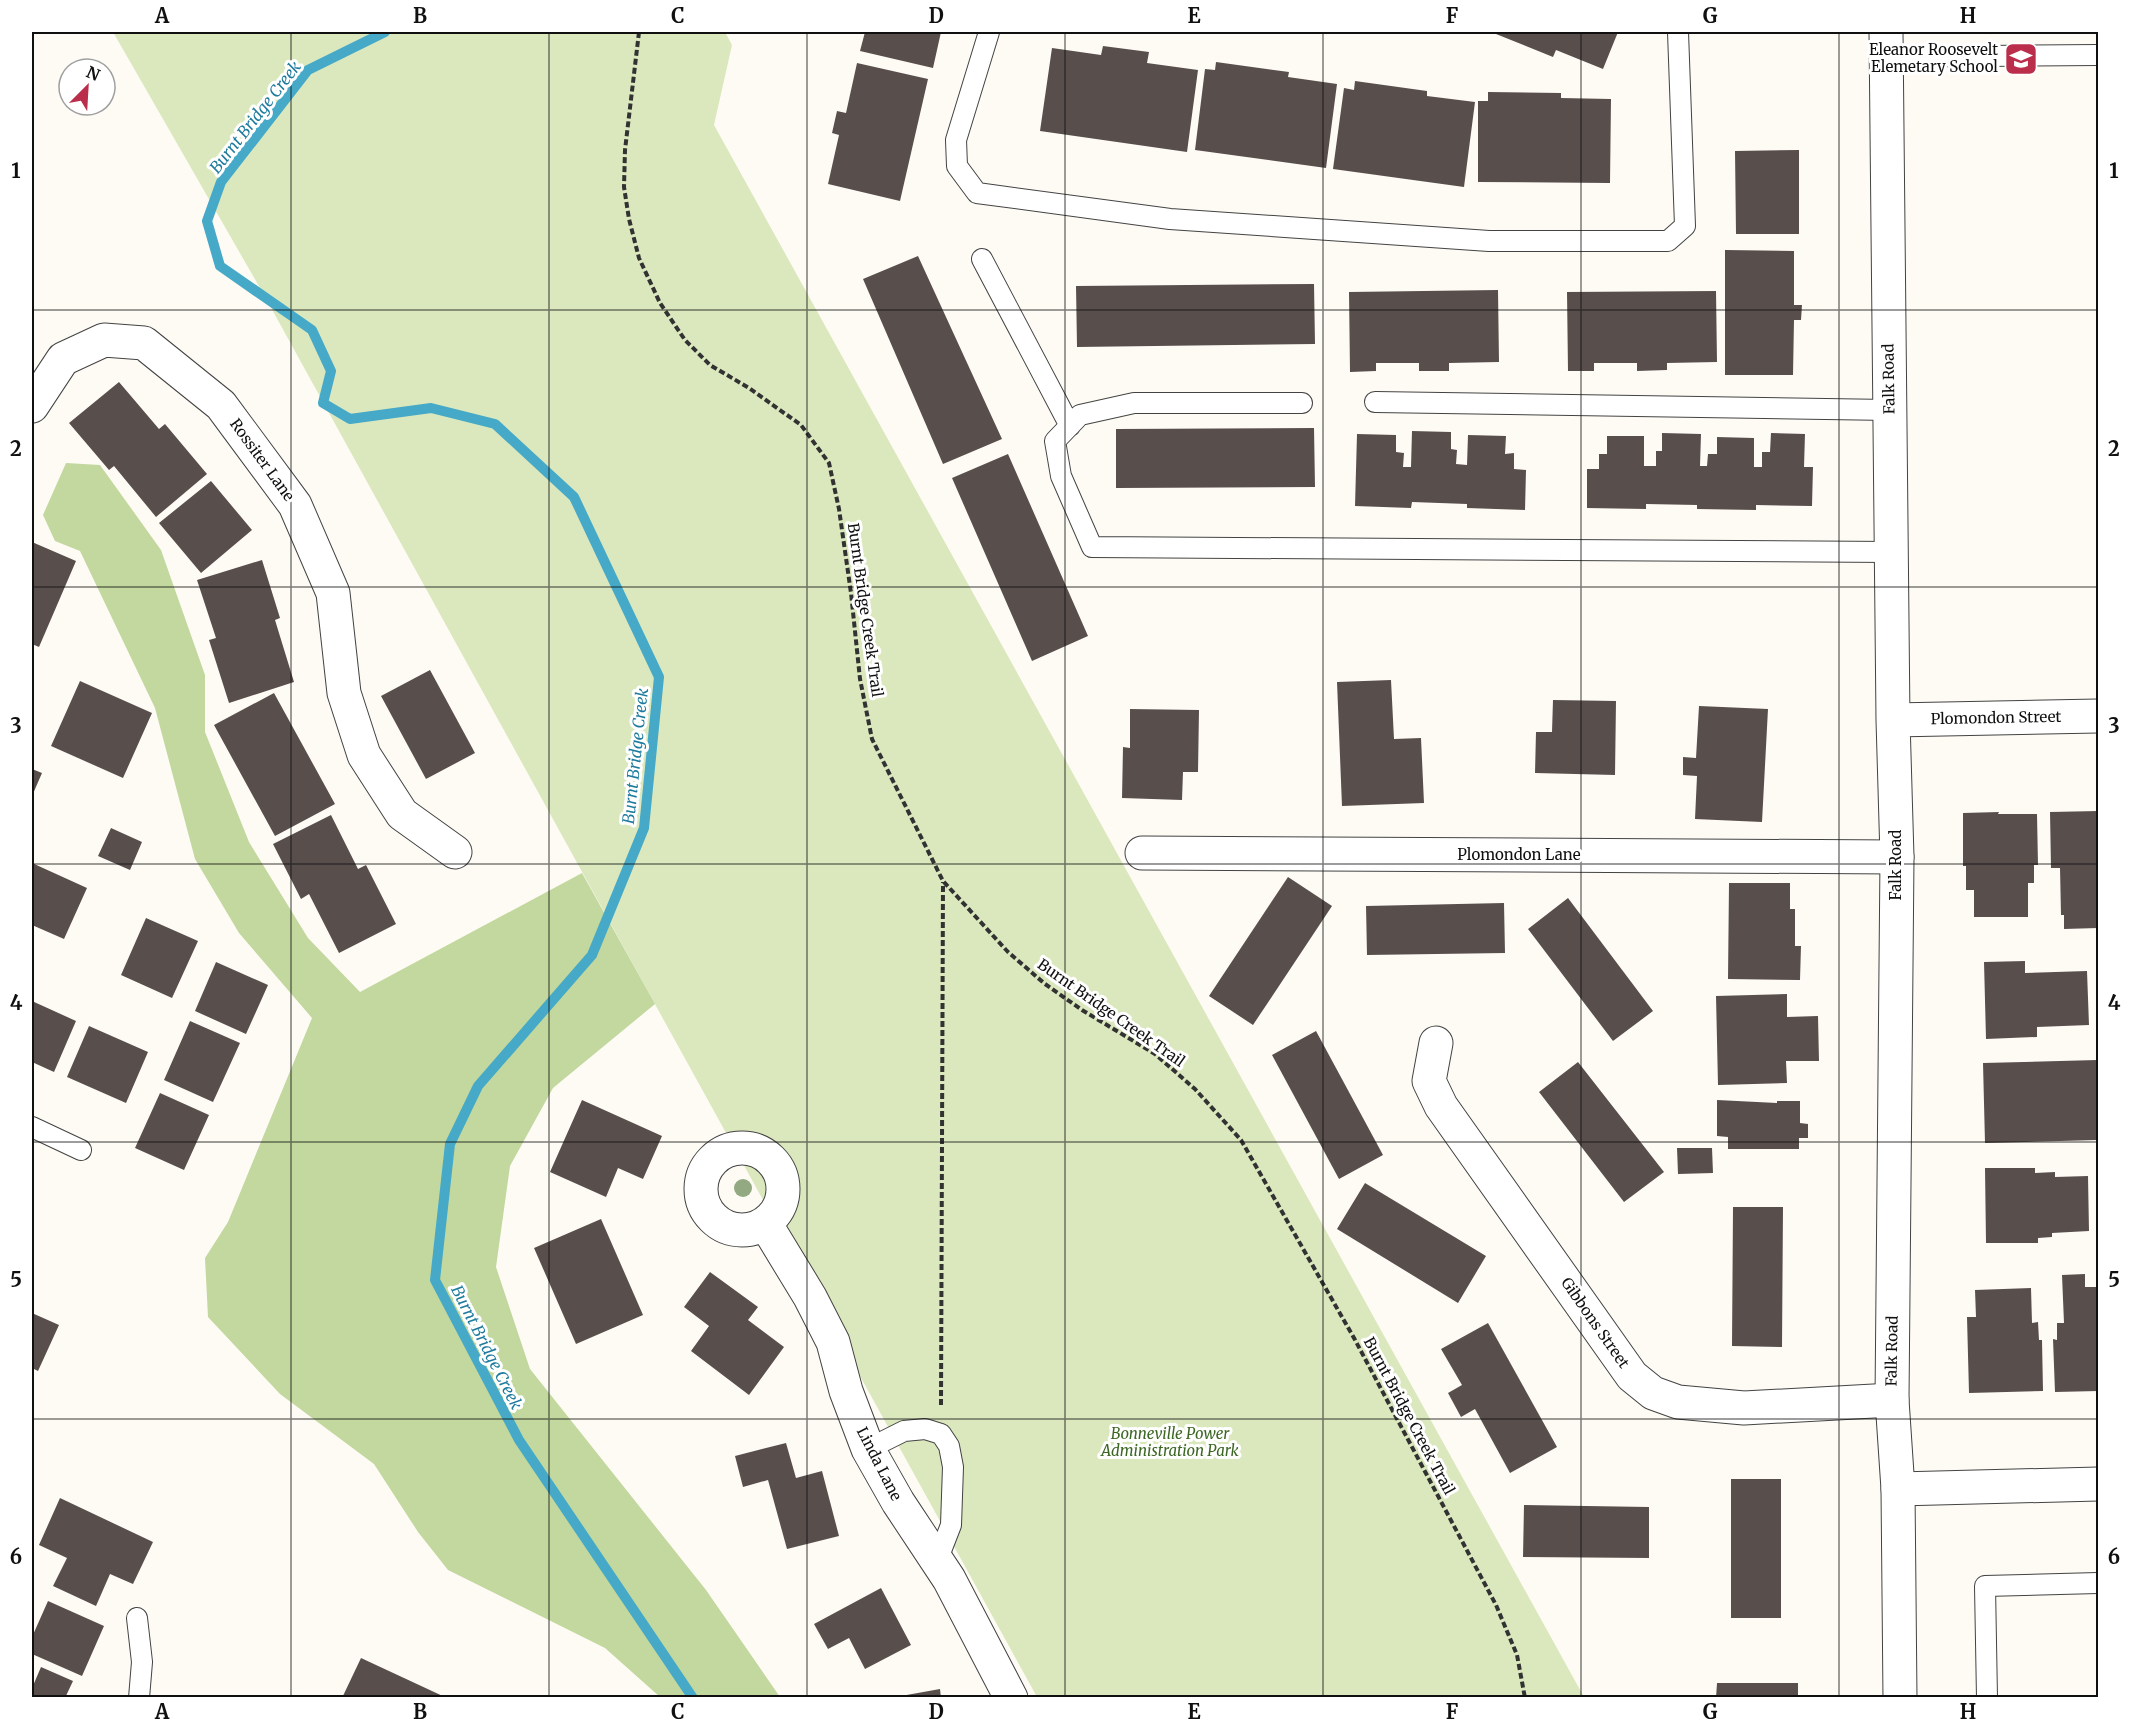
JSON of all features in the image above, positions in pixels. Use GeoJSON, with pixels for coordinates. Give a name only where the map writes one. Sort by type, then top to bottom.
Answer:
{"type":"FeatureCollection","features":[{"type":"Feature","properties":{"kind":"street","name":"Falk Road"},"geometry":{"type":"LineString","coordinates":[[1886,44],[1893,720],[1897,857],[1892,1400],[1898,1489],[1900,1698]]}},
{"type":"Feature","properties":{"kind":"street","name":"Rossiter Lane"},"geometry":{"type":"LineString","coordinates":[[32,406],[63,358],[104,340],[144,343],[221,405],[295,505],[333,592],[344,693],[364,755],[402,814],[454,852]]}},
{"type":"Feature","properties":{"kind":"street","name":"Plomondon Street"},"geometry":{"type":"LineString","coordinates":[[1893,720],[2098,716]]}},
{"type":"Feature","properties":{"kind":"street","name":"Plomondon Lane"},"geometry":{"type":"LineString","coordinates":[[1142,853],[1897,857]]}},
{"type":"Feature","properties":{"kind":"street","name":"Gibbons Street"},"geometry":{"type":"LineString","coordinates":[[1436,1043],[1429,1081],[1441,1106],[1632,1376],[1653,1393],[1678,1402],[1744,1408],[1892,1400]]}},
{"type":"Feature","properties":{"kind":"street","name":"Linda Lane"},"geometry":{"type":"LineString","coordinates":[[765,1223],[810,1297],[833,1342],[846,1392],[868,1449],[898,1502],[949,1579],[1011,1698]]}},
{"type":"Feature","properties":{"kind":"street"},"geometry":{"type":"LineString","coordinates":[[1898,1489],[2098,1484]]}},
{"type":"Feature","properties":{"kind":"lane"},"geometry":{"type":"LineString","coordinates":[[989,32],[956,140],[957,166],[977,193],[1194,221],[1489,241],[1668,241],[1685,226],[1678,32]]}},
{"type":"Feature","properties":{"kind":"lane"},"geometry":{"type":"LineString","coordinates":[[1886,44],[2098,55]]}},
{"type":"Feature","properties":{"kind":"lane"},"geometry":{"type":"LineString","coordinates":[[982,259],[1070,426]]}},
{"type":"Feature","properties":{"kind":"lane"},"geometry":{"type":"LineString","coordinates":[[1374,402],[1889,410]]}},
{"type":"Feature","properties":{"kind":"lane"},"geometry":{"type":"LineString","coordinates":[[1302,403],[1134,403],[1080,416],[1055,441],[1060,476],[1092,547],[1891,552]]}},
{"type":"Feature","properties":{"kind":"lane"},"geometry":{"type":"LineString","coordinates":[[32,1127],[81,1150]]}},
{"type":"Feature","properties":{"kind":"lane"},"geometry":{"type":"LineString","coordinates":[[868,1449],[904,1431],[925,1429],[941,1434],[949,1446],[953,1467],[951,1525],[937,1561]]}},
{"type":"Feature","properties":{"kind":"lane"},"geometry":{"type":"LineString","coordinates":[[1987,1698],[1985,1586],[2098,1583]]}},
{"type":"Feature","properties":{"kind":"lane"},"geometry":{"type":"LineString","coordinates":[[137,1618],[142,1662],[139,1698]]}},
{"type":"Feature","properties":{"kind":"path","name":"Burnt Bridge Creek Trail"},"geometry":{"type":"LineString","coordinates":[[639,32],[625,150],[624,188],[639,258],[660,303],[685,340],[710,365],[749,388],[801,425],[829,463],[839,509],[860,679],[872,739],[943,881],[1008,952],[1045,984],[1082,1010],[1155,1054],[1195,1089],[1241,1140],[1354,1338],[1496,1605],[1517,1655],[1525,1698]]}},
{"type":"Feature","properties":{"kind":"path"},"geometry":{"type":"LineString","coordinates":[[941,1434],[943,881]]}},
{"type":"Feature","properties":{"kind":"green space","name":"Bonneville Power Administration Park"},"geometry":{"type":"Polygon","coordinates":[[[113,32],[725,32],[732,45],[714,125],[1584,1697],[1037,1697],[264,295],[113,32]]]}},
{"type":"Feature","properties":{"kind":"green space"},"geometry":{"type":"Polygon","coordinates":[[[66,463],[100,465],[161,550],[205,675],[205,732],[249,842],[308,938],[360,992],[582,873],[655,1004],[553,1088],[510,1166],[496,1267],[530,1369],[706,1590],[780,1697],[660,1697],[605,1648],[448,1570],[418,1532],[374,1464],[280,1394],[208,1317],[205,1258],[228,1222],[312,1018],[239,933],[195,859],[155,708],[80,551],[55,541],[43,515],[66,463]]]}},
{"type":"Feature","properties":{"kind":"building"},"geometry":{"type":"Polygon","coordinates":[[[865,32],[941,32],[933,68],[860,51],[865,32]]]}},
{"type":"Feature","properties":{"kind":"building"},"geometry":{"type":"Polygon","coordinates":[[[1491,32],[1618,32],[1603,69],[1556,50],[1553,57],[1491,32]]]}},
{"type":"Feature","properties":{"kind":"building"},"geometry":{"type":"Polygon","coordinates":[[[1103,46],[1149,52],[1147,63],[1198,70],[1187,152],[1040,131],[1052,48],[1101,55],[1103,46]]]}},
{"type":"Feature","properties":{"kind":"building"},"geometry":{"type":"Polygon","coordinates":[[[1216,62],[1289,72],[1288,77],[1337,84],[1326,168],[1195,150],[1205,69],[1215,70],[1216,62]]]}},
{"type":"Feature","properties":{"kind":"building"},"geometry":{"type":"Polygon","coordinates":[[[857,63],[928,79],[900,201],[828,184],[839,135],[832,133],[837,111],[846,113],[857,63]]]}},
{"type":"Feature","properties":{"kind":"building"},"geometry":{"type":"Polygon","coordinates":[[[1355,81],[1427,91],[1427,96],[1475,102],[1464,187],[1333,169],[1344,88],[1354,90],[1355,81]]]}},
{"type":"Feature","properties":{"kind":"building"},"geometry":{"type":"Polygon","coordinates":[[[1488,92],[1561,93],[1561,98],[1611,99],[1610,183],[1478,182],[1478,101],[1488,101],[1488,92]]]}},
{"type":"Feature","properties":{"kind":"building"},"geometry":{"type":"Polygon","coordinates":[[[1799,150],[1799,234],[1736,234],[1735,151],[1799,150]]]}},
{"type":"Feature","properties":{"kind":"building"},"geometry":{"type":"Polygon","coordinates":[[[1725,250],[1794,251],[1794,305],[1802,305],[1801,320],[1794,320],[1793,375],[1725,375],[1725,250]]]}},
{"type":"Feature","properties":{"kind":"building"},"geometry":{"type":"Polygon","coordinates":[[[918,256],[1002,439],[943,464],[863,279],[918,256]]]}},
{"type":"Feature","properties":{"kind":"building"},"geometry":{"type":"Polygon","coordinates":[[[1314,284],[1315,344],[1077,347],[1076,286],[1314,284]]]}},
{"type":"Feature","properties":{"kind":"building"},"geometry":{"type":"Polygon","coordinates":[[[1498,290],[1499,362],[1449,363],[1449,371],[1419,371],[1419,363],[1376,363],[1376,371],[1350,372],[1349,292],[1498,290]]]}},
{"type":"Feature","properties":{"kind":"building"},"geometry":{"type":"Polygon","coordinates":[[[1716,291],[1717,362],[1667,363],[1667,370],[1637,371],[1637,363],[1594,363],[1594,371],[1568,371],[1567,292],[1716,291]]]}},
{"type":"Feature","properties":{"kind":"building"},"geometry":{"type":"Polygon","coordinates":[[[119,382],[159,429],[165,424],[207,474],[156,517],[114,466],[109,470],[69,423],[119,382]]]}},
{"type":"Feature","properties":{"kind":"building"},"geometry":{"type":"Polygon","coordinates":[[[1314,428],[1315,487],[1116,488],[1116,429],[1314,428]]]}},
{"type":"Feature","properties":{"kind":"building"},"geometry":{"type":"Polygon","coordinates":[[[1412,431],[1451,432],[1451,449],[1457,450],[1456,464],[1467,465],[1468,435],[1506,436],[1505,454],[1514,453],[1514,469],[1526,470],[1525,510],[1467,508],[1467,504],[1412,502],[1411,508],[1355,506],[1357,434],[1396,435],[1396,452],[1404,453],[1403,467],[1411,467],[1412,431]]]}},
{"type":"Feature","properties":{"kind":"building"},"geometry":{"type":"Polygon","coordinates":[[[1662,433],[1701,434],[1700,466],[1707,466],[1708,454],[1717,454],[1717,437],[1754,438],[1754,467],[1762,467],[1762,452],[1770,452],[1771,433],[1805,434],[1804,467],[1813,467],[1812,506],[1756,505],[1756,510],[1697,509],[1697,505],[1646,504],[1646,509],[1587,508],[1587,469],[1599,469],[1599,454],[1607,454],[1607,436],[1644,436],[1644,466],[1656,466],[1656,451],[1662,451],[1662,433]]]}},
{"type":"Feature","properties":{"kind":"building"},"geometry":{"type":"Polygon","coordinates":[[[1008,454],[1088,636],[1032,661],[952,478],[1008,454]]]}},
{"type":"Feature","properties":{"kind":"building"},"geometry":{"type":"Polygon","coordinates":[[[211,481],[252,530],[201,573],[159,523],[211,481]]]}},
{"type":"Feature","properties":{"kind":"building"},"geometry":{"type":"Polygon","coordinates":[[[32,542],[76,561],[39,647],[32,644],[32,542]]]}},
{"type":"Feature","properties":{"kind":"building"},"geometry":{"type":"Polygon","coordinates":[[[262,560],[280,618],[275,620],[294,682],[229,703],[209,640],[216,638],[197,580],[262,560]]]}},
{"type":"Feature","properties":{"kind":"building"},"geometry":{"type":"Polygon","coordinates":[[[430,670],[475,753],[426,779],[381,696],[430,670]]]}},
{"type":"Feature","properties":{"kind":"building"},"geometry":{"type":"Polygon","coordinates":[[[1391,680],[1394,739],[1421,738],[1424,803],[1342,806],[1337,682],[1391,680]]]}},
{"type":"Feature","properties":{"kind":"building"},"geometry":{"type":"Polygon","coordinates":[[[80,681],[152,713],[123,778],[51,746],[80,681]]]}},
{"type":"Feature","properties":{"kind":"building"},"geometry":{"type":"Polygon","coordinates":[[[274,693],[335,804],[275,836],[214,725],[274,693]]]}},
{"type":"Feature","properties":{"kind":"building"},"geometry":{"type":"Polygon","coordinates":[[[1553,700],[1616,701],[1615,775],[1535,773],[1536,732],[1552,732],[1553,700]]]}},
{"type":"Feature","properties":{"kind":"building"},"geometry":{"type":"Polygon","coordinates":[[[1699,706],[1768,709],[1762,822],[1695,819],[1697,776],[1683,775],[1683,757],[1696,758],[1699,706]]]}},
{"type":"Feature","properties":{"kind":"building"},"geometry":{"type":"Polygon","coordinates":[[[1130,709],[1199,710],[1198,772],[1183,772],[1182,800],[1122,798],[1123,747],[1130,748],[1130,709]]]}},
{"type":"Feature","properties":{"kind":"building"},"geometry":{"type":"Polygon","coordinates":[[[32,769],[42,773],[32,796],[32,769]]]}},
{"type":"Feature","properties":{"kind":"building"},"geometry":{"type":"Polygon","coordinates":[[[2098,811],[2098,928],[2064,929],[2064,915],[2061,915],[2060,868],[2051,868],[2050,812],[2098,811]]]}},
{"type":"Feature","properties":{"kind":"building"},"geometry":{"type":"Polygon","coordinates":[[[1999,812],[1998,814],[2037,814],[2038,865],[2034,865],[2034,883],[2028,883],[2028,917],[1974,917],[1974,890],[1966,890],[1966,866],[1963,866],[1963,813],[1999,812]]]}},
{"type":"Feature","properties":{"kind":"building"},"geometry":{"type":"Polygon","coordinates":[[[331,815],[358,869],[366,865],[396,924],[339,953],[309,894],[301,899],[273,844],[331,815]]]}},
{"type":"Feature","properties":{"kind":"building"},"geometry":{"type":"Polygon","coordinates":[[[111,828],[142,842],[130,870],[98,856],[111,828]]]}},
{"type":"Feature","properties":{"kind":"building"},"geometry":{"type":"Polygon","coordinates":[[[32,863],[87,888],[64,939],[32,925],[32,863]]]}},
{"type":"Feature","properties":{"kind":"building"},"geometry":{"type":"Polygon","coordinates":[[[1288,877],[1332,906],[1253,1025],[1209,996],[1288,877]]]}},
{"type":"Feature","properties":{"kind":"building"},"geometry":{"type":"Polygon","coordinates":[[[1729,883],[1790,883],[1790,909],[1795,909],[1795,946],[1801,946],[1800,980],[1728,979],[1729,883]]]}},
{"type":"Feature","properties":{"kind":"building"},"geometry":{"type":"Polygon","coordinates":[[[1568,898],[1653,1011],[1613,1041],[1528,929],[1568,898]]]}},
{"type":"Feature","properties":{"kind":"building"},"geometry":{"type":"Polygon","coordinates":[[[1504,903],[1505,953],[1367,955],[1366,906],[1504,903]]]}},
{"type":"Feature","properties":{"kind":"building"},"geometry":{"type":"Polygon","coordinates":[[[146,918],[198,941],[172,998],[121,975],[146,918]]]}},
{"type":"Feature","properties":{"kind":"building"},"geometry":{"type":"Polygon","coordinates":[[[2025,961],[2025,973],[2087,971],[2089,1025],[2037,1027],[2037,1037],[1986,1039],[1984,962],[2025,961]]]}},
{"type":"Feature","properties":{"kind":"building"},"geometry":{"type":"Polygon","coordinates":[[[216,962],[268,985],[246,1034],[195,1011],[216,962]]]}},
{"type":"Feature","properties":{"kind":"building"},"geometry":{"type":"Polygon","coordinates":[[[1787,994],[1787,1017],[1818,1016],[1819,1061],[1786,1061],[1787,1083],[1718,1085],[1716,996],[1787,994]]]}},
{"type":"Feature","properties":{"kind":"building"},"geometry":{"type":"Polygon","coordinates":[[[32,1001],[76,1021],[54,1072],[32,1062],[32,1001]]]}},
{"type":"Feature","properties":{"kind":"building"},"geometry":{"type":"Polygon","coordinates":[[[190,1021],[240,1043],[213,1102],[164,1080],[190,1021]]]}},
{"type":"Feature","properties":{"kind":"building"},"geometry":{"type":"Polygon","coordinates":[[[89,1026],[148,1052],[126,1103],[67,1077],[89,1026]]]}},
{"type":"Feature","properties":{"kind":"building"},"geometry":{"type":"Polygon","coordinates":[[[1316,1031],[1383,1155],[1339,1179],[1272,1055],[1316,1031]]]}},
{"type":"Feature","properties":{"kind":"building"},"geometry":{"type":"Polygon","coordinates":[[[2097,1060],[2098,1140],[1985,1143],[1983,1063],[2097,1060]]]}},
{"type":"Feature","properties":{"kind":"building"},"geometry":{"type":"Polygon","coordinates":[[[1578,1062],[1664,1172],[1624,1202],[1539,1092],[1578,1062]]]}},
{"type":"Feature","properties":{"kind":"building"},"geometry":{"type":"Polygon","coordinates":[[[160,1093],[209,1115],[184,1170],[135,1148],[160,1093]]]}},
{"type":"Feature","properties":{"kind":"building"},"geometry":{"type":"Polygon","coordinates":[[[582,1100],[662,1136],[643,1179],[618,1168],[606,1197],[550,1172],[582,1100]]]}},
{"type":"Feature","properties":{"kind":"building"},"geometry":{"type":"Polygon","coordinates":[[[1717,1100],[1777,1103],[1777,1101],[1800,1101],[1800,1123],[1808,1124],[1808,1138],[1799,1138],[1799,1149],[1728,1149],[1728,1137],[1717,1136],[1717,1100]]]}},
{"type":"Feature","properties":{"kind":"building"},"geometry":{"type":"Polygon","coordinates":[[[1677,1148],[1712,1148],[1713,1173],[1678,1174],[1677,1148]]]}},
{"type":"Feature","properties":{"kind":"building"},"geometry":{"type":"Polygon","coordinates":[[[1985,1168],[2035,1168],[2035,1173],[2055,1172],[2055,1177],[2088,1176],[2089,1231],[2052,1233],[2052,1237],[2038,1238],[2038,1243],[1986,1243],[1985,1168]]]}},
{"type":"Feature","properties":{"kind":"building"},"geometry":{"type":"Polygon","coordinates":[[[1365,1183],[1486,1256],[1458,1303],[1337,1229],[1365,1183]]]}},
{"type":"Feature","properties":{"kind":"building"},"geometry":{"type":"Polygon","coordinates":[[[1733,1207],[1783,1207],[1782,1347],[1732,1346],[1733,1207]]]}},
{"type":"Feature","properties":{"kind":"building"},"geometry":{"type":"Polygon","coordinates":[[[601,1219],[643,1315],[576,1344],[534,1248],[601,1219]]]}},
{"type":"Feature","properties":{"kind":"building"},"geometry":{"type":"Polygon","coordinates":[[[710,1272],[758,1307],[748,1320],[784,1347],[749,1395],[691,1351],[709,1326],[684,1307],[710,1272]]]}},
{"type":"Feature","properties":{"kind":"building"},"geometry":{"type":"Polygon","coordinates":[[[2085,1274],[2085,1287],[2098,1287],[2098,1391],[2055,1392],[2053,1339],[2057,1340],[2057,1323],[2064,1323],[2062,1275],[2085,1274]]]}},
{"type":"Feature","properties":{"kind":"building"},"geometry":{"type":"Polygon","coordinates":[[[2031,1288],[2032,1323],[2038,1322],[2039,1340],[2042,1340],[2043,1391],[1969,1393],[1967,1317],[1976,1317],[1975,1290],[2031,1288]]]}},
{"type":"Feature","properties":{"kind":"building"},"geometry":{"type":"Polygon","coordinates":[[[32,1313],[59,1325],[38,1371],[32,1368],[32,1313]]]}},
{"type":"Feature","properties":{"kind":"building"},"geometry":{"type":"Polygon","coordinates":[[[1488,1323],[1557,1447],[1510,1473],[1475,1409],[1461,1417],[1448,1393],[1462,1385],[1441,1349],[1488,1323]]]}},
{"type":"Feature","properties":{"kind":"building"},"geometry":{"type":"Polygon","coordinates":[[[786,1443],[796,1478],[822,1471],[839,1536],[787,1549],[768,1480],[743,1487],[735,1456],[786,1443]]]}},
{"type":"Feature","properties":{"kind":"building"},"geometry":{"type":"Polygon","coordinates":[[[1731,1479],[1781,1479],[1781,1618],[1731,1618],[1731,1479]]]}},
{"type":"Feature","properties":{"kind":"building"},"geometry":{"type":"Polygon","coordinates":[[[60,1498],[153,1542],[133,1584],[110,1574],[96,1606],[53,1586],[67,1558],[39,1545],[60,1498]]]}},
{"type":"Feature","properties":{"kind":"building"},"geometry":{"type":"Polygon","coordinates":[[[1524,1505],[1649,1507],[1649,1558],[1523,1557],[1524,1505]]]}},
{"type":"Feature","properties":{"kind":"building"},"geometry":{"type":"Polygon","coordinates":[[[881,1588],[911,1645],[865,1669],[849,1638],[828,1649],[814,1624],[881,1588]]]}},
{"type":"Feature","properties":{"kind":"building"},"geometry":{"type":"Polygon","coordinates":[[[48,1601],[104,1626],[82,1676],[32,1654],[32,1637],[48,1601]]]}},
{"type":"Feature","properties":{"kind":"building"},"geometry":{"type":"Polygon","coordinates":[[[361,1658],[447,1698],[342,1698],[361,1658]]]}},
{"type":"Feature","properties":{"kind":"building"},"geometry":{"type":"Polygon","coordinates":[[[41,1667],[73,1681],[65,1698],[32,1698],[32,1688],[41,1667]]]}},
{"type":"Feature","properties":{"kind":"building"},"geometry":{"type":"Polygon","coordinates":[[[1717,1683],[1798,1683],[1798,1698],[1716,1698],[1717,1683]]]}},
{"type":"Feature","properties":{"kind":"building"},"geometry":{"type":"Polygon","coordinates":[[[940,1689],[941,1698],[901,1698],[901,1696],[940,1689]]]}},
{"type":"Feature","properties":{"kind":"waterway","name":"Burnt Bridge Creek"},"geometry":{"type":"LineString","coordinates":[[385,32],[308,70],[221,182],[207,221],[220,266],[312,330],[331,371],[323,403],[350,419],[431,408],[495,424],[574,497],[659,677],[644,828],[592,955],[478,1086],[450,1144],[435,1280],[519,1440],[693,1698]]}},
{"type":"Feature","properties":{"kind":"place","name":"Eleanor Roosevelt Elemetary School"},"geometry":{"type":"Point","coordinates":[2021,59]}}]}
